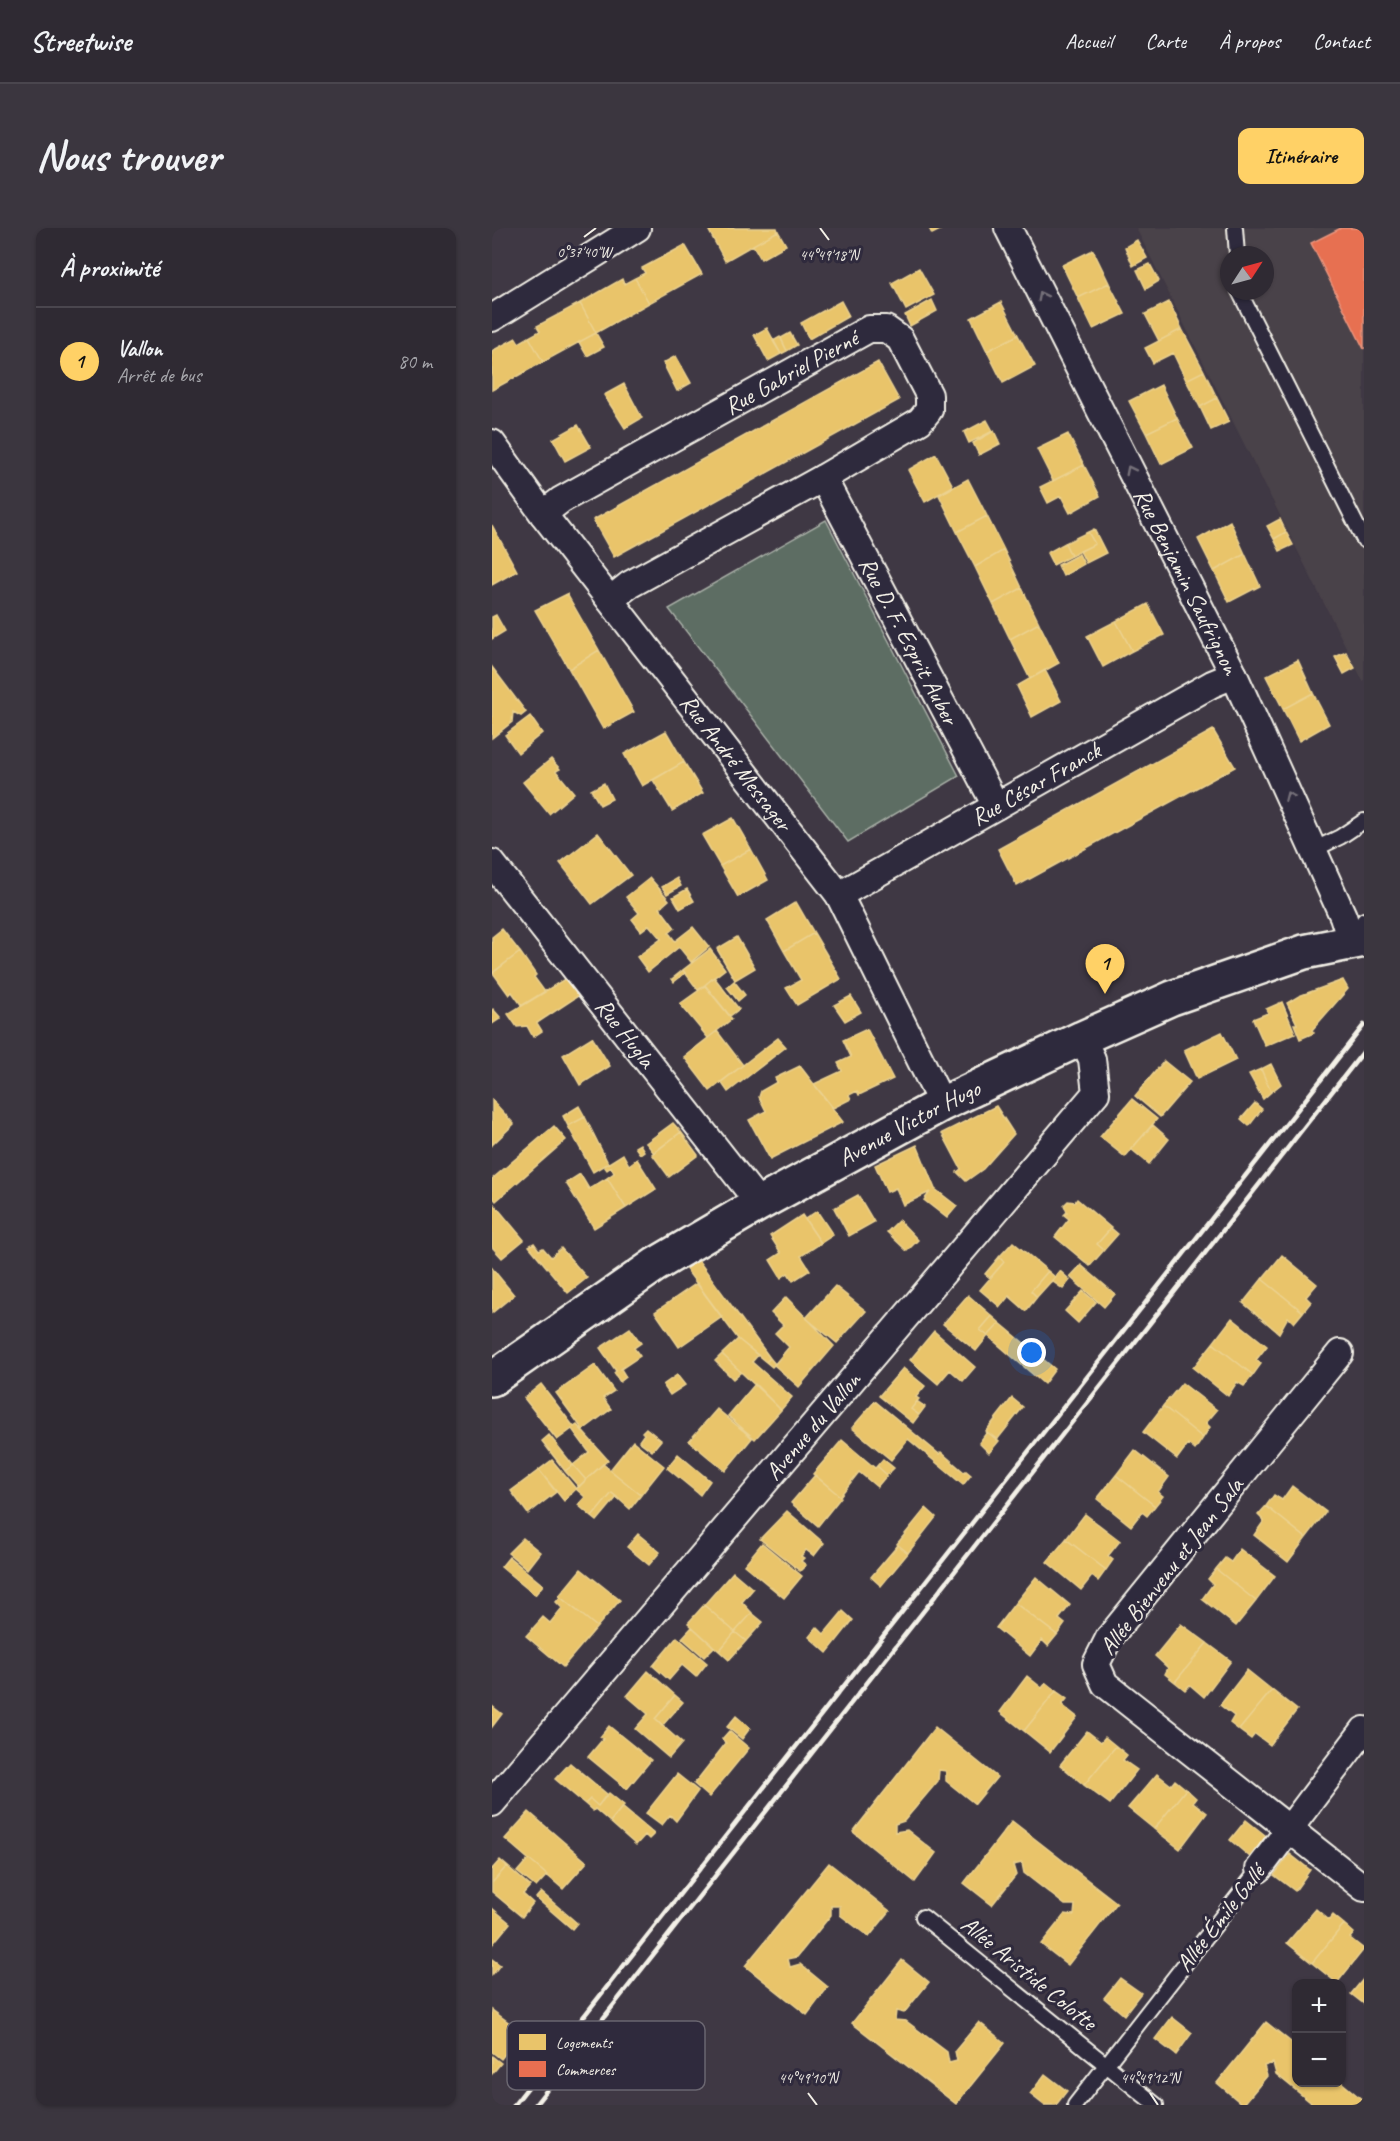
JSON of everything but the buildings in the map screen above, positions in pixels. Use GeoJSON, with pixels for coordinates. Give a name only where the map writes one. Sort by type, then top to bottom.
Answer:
{"type":"FeatureCollection","features":[{"type":"Feature","properties":{"kind":"street"},"geometry":{"type":"LineString","coordinates":[[492,318],[638,228]]}},
{"type":"Feature","properties":{"kind":"street","name":"Rue Benjamin Saufrignon"},"geometry":{"type":"LineString","coordinates":[[1008,228],[1234,675],[1343,916],[1360,934]]}},
{"type":"Feature","properties":{"kind":"street","name":"Rue Gabriel Pierné"},"geometry":{"type":"LineString","coordinates":[[543,514],[561,500],[869,329],[886,329],[900,339],[929,395],[929,410],[920,421],[823,478],[629,585],[610,600]]}},
{"type":"Feature","properties":{"kind":"street","name":"Rue André Messager"},"geometry":{"type":"LineString","coordinates":[[492,443],[543,514],[839,894],[942,1104]]}},
{"type":"Feature","properties":{"kind":"street","name":"Rue D. F. Esprit Auber"},"geometry":{"type":"LineString","coordinates":[[823,478],[996,806]]}},
{"type":"Feature","properties":{"kind":"street","name":"Rue César Franck"},"geometry":{"type":"LineString","coordinates":[[839,894],[1212,684],[1234,675]]}},
{"type":"Feature","properties":{"kind":"street","name":"Rue Hugla"},"geometry":{"type":"LineString","coordinates":[[492,863],[751,1192],[757,1205]]}},
{"type":"Feature","properties":{"kind":"street","name":"Avenue Victor Hugo"},"geometry":{"type":"LineString","coordinates":[[492,1378],[655,1265],[757,1205],[942,1104],[1172,998],[1360,934]]}},
{"type":"Feature","properties":{"kind":"street","name":"Avenue du Vallon"},"geometry":{"type":"LineString","coordinates":[[492,1803],[1096,1093],[1092,1059],[1082,1038]]}},
{"type":"Feature","properties":{"kind":"street","name":"Allée Bienvenu et Jean Sala"},"geometry":{"type":"LineString","coordinates":[[1290,1829],[1105,1684],[1096,1664],[1109,1638],[1340,1353]]}},
{"type":"Feature","properties":{"kind":"street","name":"Allée Émile Gallé"},"geometry":{"type":"LineString","coordinates":[[1259,1869],[1364,1730]]}},
{"type":"Feature","properties":{"kind":"street"},"geometry":{"type":"LineString","coordinates":[[1290,1829],[1364,1888]]}},
{"type":"Feature","properties":{"kind":"lane"},"geometry":{"type":"LineString","coordinates":[[1235,228],[1236,246]]}},
{"type":"Feature","properties":{"kind":"lane"},"geometry":{"type":"LineString","coordinates":[[1244,300],[1364,540]]}},
{"type":"Feature","properties":{"kind":"lane"},"geometry":{"type":"LineString","coordinates":[[1313,849],[1340,837],[1364,821]]}},
{"type":"Feature","properties":{"kind":"lane","name":"Allée Émile Gallé"},"geometry":{"type":"LineString","coordinates":[[1075,2105],[1259,1869]]}},
{"type":"Feature","properties":{"kind":"lane","name":"Allée Aristide Colotte"},"geometry":{"type":"LineString","coordinates":[[923,1917],[1156,2105]]}},
{"type":"Feature","properties":{"kind":"shaded area"},"geometry":{"type":"Polygon","coordinates":[[[1136,228],[1364,228],[1364,683],[1136,228]]]}},
{"type":"Feature","properties":{"kind":"green space"},"geometry":{"type":"Polygon","coordinates":[[[826,520],[959,776],[848,842],[669,609],[826,520]]]}},
{"type":"Feature","properties":{"kind":"railway"},"geometry":{"type":"LineString","coordinates":[[580,2021],[1364,1025]]}},
{"type":"Feature","properties":{"kind":"railway"},"geometry":{"type":"LineString","coordinates":[[601,2021],[1364,1051]]}},
{"type":"Feature","properties":{"kind":"railway"},"geometry":{"type":"LineString","coordinates":[[514,2105],[526,2090]]}},
{"type":"Feature","properties":{"kind":"railway"},"geometry":{"type":"LineString","coordinates":[[535,2105],[547,2090]]}},
{"type":"Feature","properties":{"kind":"place","name":"Vallon"},"geometry":{"type":"Point","coordinates":[1105,994]}}]}
